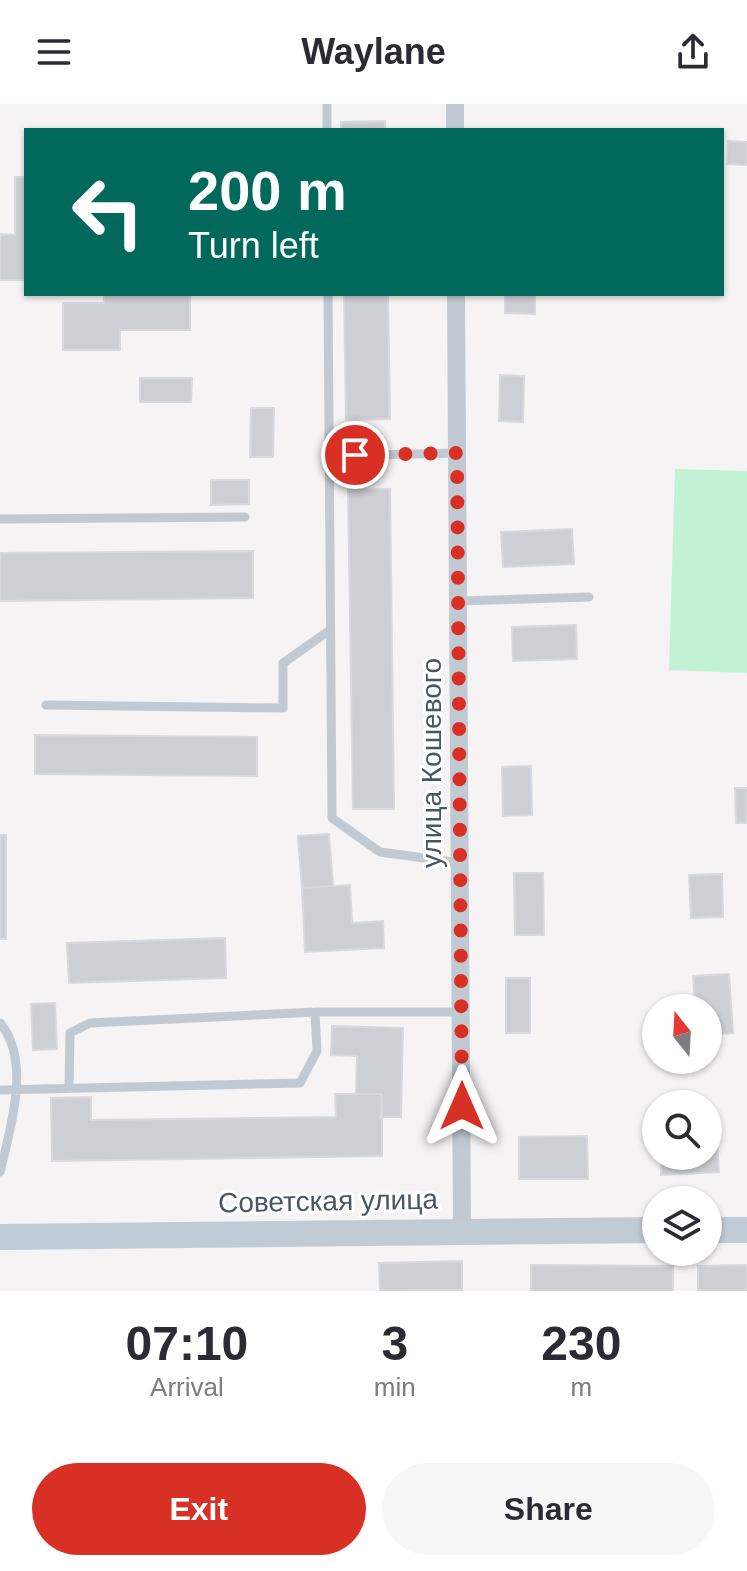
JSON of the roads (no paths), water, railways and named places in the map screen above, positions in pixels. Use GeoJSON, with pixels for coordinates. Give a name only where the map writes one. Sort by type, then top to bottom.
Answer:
{"type":"FeatureCollection","features":[{"type":"Feature","properties":{"kind":"street"},"geometry":{"type":"LineString","coordinates":[[455,104],[455,128]]}},
{"type":"Feature","properties":{"kind":"street","name":"улица Кошевого"},"geometry":{"type":"LineString","coordinates":[[456,296],[462,1231]]}},
{"type":"Feature","properties":{"kind":"street","name":"Советская улица"},"geometry":{"type":"LineString","coordinates":[[0,1237],[642,1230]]}},
{"type":"Feature","properties":{"kind":"street"},"geometry":{"type":"LineString","coordinates":[[722,1230],[747,1230]]}},
{"type":"Feature","properties":{"kind":"lane"},"geometry":{"type":"LineString","coordinates":[[327,104],[327,128]]}},
{"type":"Feature","properties":{"kind":"lane"},"geometry":{"type":"LineString","coordinates":[[328,296],[332,818],[380,852],[460,863]]}},
{"type":"Feature","properties":{"kind":"lane"},"geometry":{"type":"LineString","coordinates":[[329,456],[457,453]]}},
{"type":"Feature","properties":{"kind":"lane"},"geometry":{"type":"LineString","coordinates":[[0,519],[245,517]]}},
{"type":"Feature","properties":{"kind":"lane"},"geometry":{"type":"LineString","coordinates":[[458,601],[589,597]]}},
{"type":"Feature","properties":{"kind":"lane"},"geometry":{"type":"LineString","coordinates":[[46,705],[283,708],[283,663],[330,630]]}},
{"type":"Feature","properties":{"kind":"lane"},"geometry":{"type":"LineString","coordinates":[[0,1090],[300,1083],[317,1051],[315,1012]]}},
{"type":"Feature","properties":{"kind":"lane"},"geometry":{"type":"LineString","coordinates":[[69,1088],[70,1033],[90,1023],[315,1012],[461,1012]]}},
{"type":"Feature","properties":{"kind":"lane"},"geometry":{"type":"LineString","coordinates":[[0,1023],[7,1032],[18,1090],[0,1172]]}}]}
